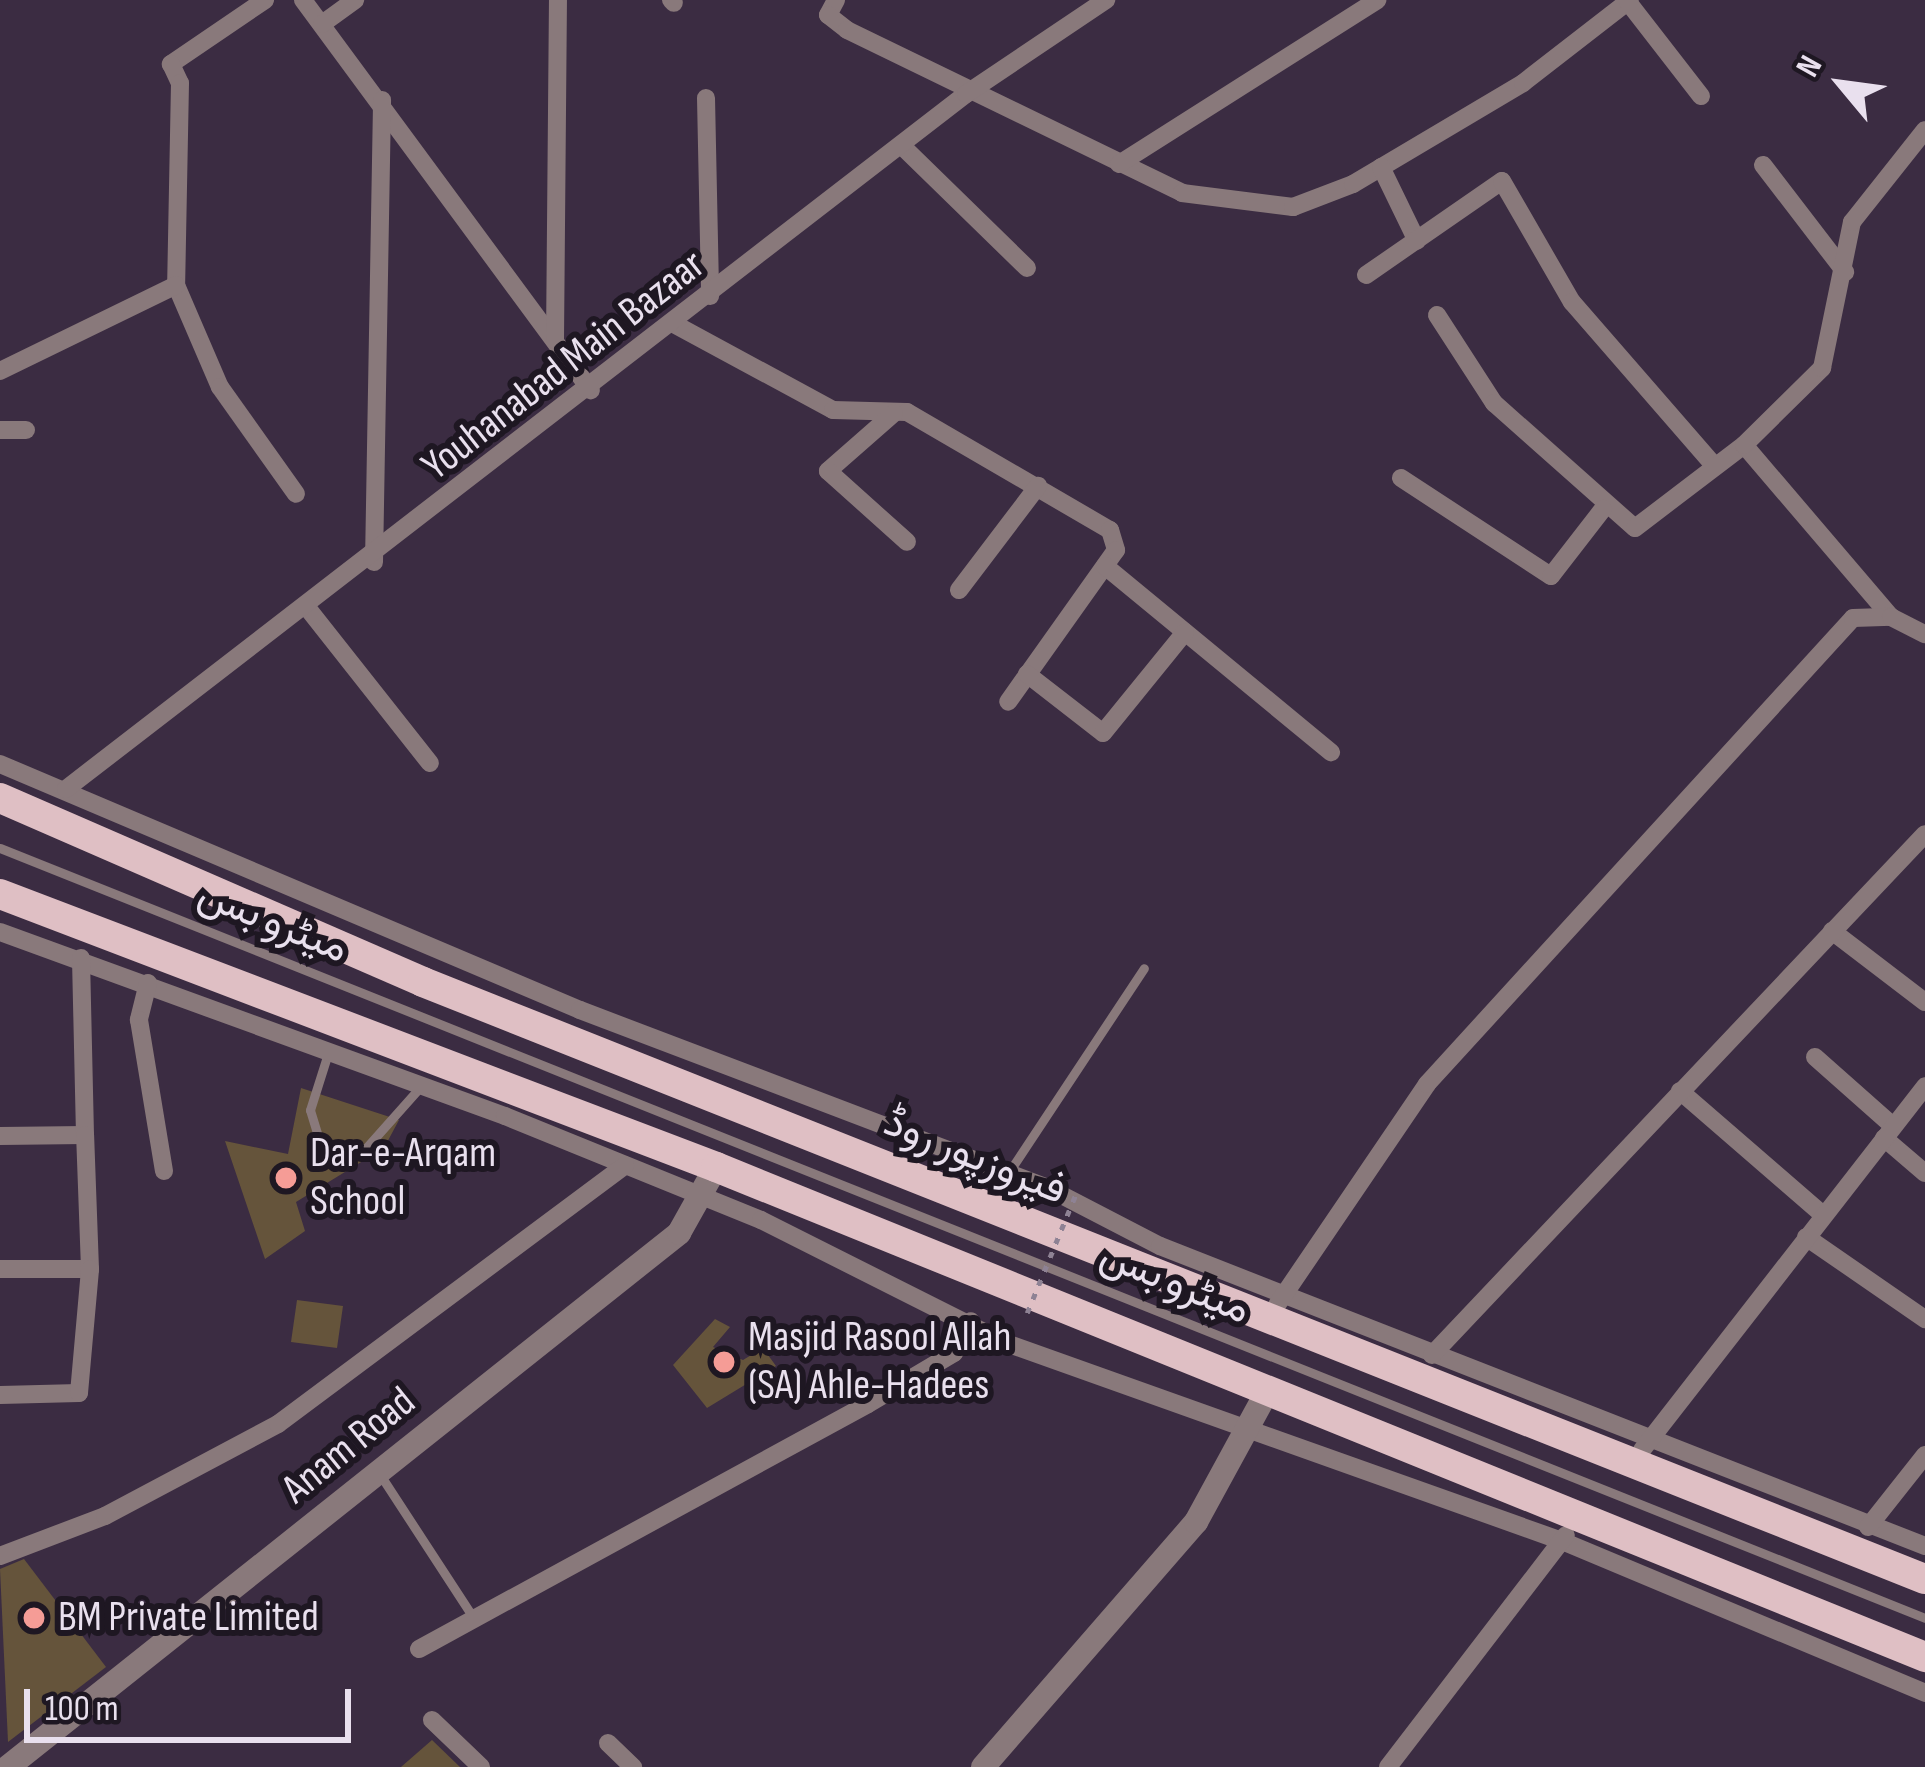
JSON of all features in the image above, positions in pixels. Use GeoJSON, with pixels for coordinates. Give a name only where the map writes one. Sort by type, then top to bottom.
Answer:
{"type":"FeatureCollection","features":[{"type":"Feature","properties":{"kind":"main road","name":"فیروزپور روڈ"},"geometry":{"type":"LineString","coordinates":[[0,799],[423,982],[1276,1307],[1641,1453],[1925,1579]]}},
{"type":"Feature","properties":{"kind":"main road"},"geometry":{"type":"LineString","coordinates":[[0,894],[322,1012],[510,1102],[716,1167],[1267,1392],[1569,1528],[1925,1658]]}},
{"type":"Feature","properties":{"kind":"street"},"geometry":{"type":"LineString","coordinates":[[265,0],[171,64],[180,83],[176,285],[220,388],[296,494]]}},
{"type":"Feature","properties":{"kind":"street"},"geometry":{"type":"LineString","coordinates":[[303,0],[382,100],[591,390]]}},
{"type":"Feature","properties":{"kind":"street"},"geometry":{"type":"LineString","coordinates":[[322,24],[355,0]]}},
{"type":"Feature","properties":{"kind":"street"},"geometry":{"type":"LineString","coordinates":[[555,340],[558,0]]}},
{"type":"Feature","properties":{"kind":"street"},"geometry":{"type":"LineString","coordinates":[[811,0],[832,8],[966,94],[1182,193],[1293,207],[1381,167],[1523,83],[1629,1],[1701,96]]}},
{"type":"Feature","properties":{"kind":"street","name":"Youhanabad Main Bazaar"},"geometry":{"type":"LineString","coordinates":[[66,789],[374,562],[966,94],[1106,0]]}},
{"type":"Feature","properties":{"kind":"street"},"geometry":{"type":"LineString","coordinates":[[1119,164],[1377,0]]}},
{"type":"Feature","properties":{"kind":"street"},"geometry":{"type":"LineString","coordinates":[[706,98],[710,296]]}},
{"type":"Feature","properties":{"kind":"street"},"geometry":{"type":"LineString","coordinates":[[374,562],[382,100]]}},
{"type":"Feature","properties":{"kind":"street"},"geometry":{"type":"LineString","coordinates":[[1437,315],[1494,403],[1603,509],[1644,527],[1713,464],[1744,446],[1822,368],[1852,222],[1925,130]]}},
{"type":"Feature","properties":{"kind":"street"},"geometry":{"type":"LineString","coordinates":[[902,145],[1027,268]]}},
{"type":"Feature","properties":{"kind":"street"},"geometry":{"type":"LineString","coordinates":[[1763,165],[1845,272]]}},
{"type":"Feature","properties":{"kind":"street"},"geometry":{"type":"LineString","coordinates":[[1381,167],[1417,242]]}},
{"type":"Feature","properties":{"kind":"street"},"geometry":{"type":"LineString","coordinates":[[1366,275],[1502,181],[1572,302],[1713,464]]}},
{"type":"Feature","properties":{"kind":"street"},"geometry":{"type":"LineString","coordinates":[[0,371],[176,285]]}},
{"type":"Feature","properties":{"kind":"street"},"geometry":{"type":"LineString","coordinates":[[674,325],[832,410],[895,412],[1038,486],[1110,530],[1116,550],[1008,702]]}},
{"type":"Feature","properties":{"kind":"street"},"geometry":{"type":"LineString","coordinates":[[895,412],[828,471],[907,542]]}},
{"type":"Feature","properties":{"kind":"street"},"geometry":{"type":"LineString","coordinates":[[0,430],[26,430]]}},
{"type":"Feature","properties":{"kind":"street"},"geometry":{"type":"LineString","coordinates":[[1744,446],[1891,617],[1925,634]]}},
{"type":"Feature","properties":{"kind":"street"},"geometry":{"type":"LineString","coordinates":[[1401,478],[1551,576],[1603,509]]}},
{"type":"Feature","properties":{"kind":"street"},"geometry":{"type":"LineString","coordinates":[[959,590],[1038,486]]}},
{"type":"Feature","properties":{"kind":"street"},"geometry":{"type":"LineString","coordinates":[[1105,566],[1330,752]]}},
{"type":"Feature","properties":{"kind":"street"},"geometry":{"type":"LineString","coordinates":[[309,610],[430,763]]}},
{"type":"Feature","properties":{"kind":"street"},"geometry":{"type":"LineString","coordinates":[[1276,1307],[1460,1045],[1853,618],[1891,617]]}},
{"type":"Feature","properties":{"kind":"street"},"geometry":{"type":"LineString","coordinates":[[1027,674],[1103,733],[1185,632]]}},
{"type":"Feature","properties":{"kind":"street"},"geometry":{"type":"LineString","coordinates":[[0,764],[1004,1180],[1048,1188],[1276,1307],[1432,1354],[1641,1453],[1925,1546]]}},
{"type":"Feature","properties":{"kind":"street"},"geometry":{"type":"LineString","coordinates":[[1432,1354],[1925,834]]}},
{"type":"Feature","properties":{"kind":"street"},"geometry":{"type":"LineString","coordinates":[[0,932],[423,1084],[510,1102],[625,1165],[1055,1362],[1569,1528],[1925,1693]]}},
{"type":"Feature","properties":{"kind":"street"},"geometry":{"type":"LineString","coordinates":[[1832,932],[1925,1002]]}},
{"type":"Feature","properties":{"kind":"street"},"geometry":{"type":"LineString","coordinates":[[0,1396],[80,1393],[91,1268],[81,958]]}},
{"type":"Feature","properties":{"kind":"street"},"geometry":{"type":"LineString","coordinates":[[148,983],[139,1020],[164,1171]]}},
{"type":"Feature","properties":{"kind":"street"},"geometry":{"type":"LineString","coordinates":[[320,1046],[322,1012]]}},
{"type":"Feature","properties":{"kind":"street"},"geometry":{"type":"LineString","coordinates":[[1815,1057],[1925,1174]]}},
{"type":"Feature","properties":{"kind":"street"},"geometry":{"type":"LineString","coordinates":[[1641,1453],[1925,1086]]}},
{"type":"Feature","properties":{"kind":"street"},"geometry":{"type":"LineString","coordinates":[[1680,1091],[1823,1215]]}},
{"type":"Feature","properties":{"kind":"street"},"geometry":{"type":"LineString","coordinates":[[0,1136],[86,1135]]}},
{"type":"Feature","properties":{"kind":"street"},"geometry":{"type":"LineString","coordinates":[[0,1556],[105,1516],[278,1424],[625,1165]]}},
{"type":"Feature","properties":{"kind":"street","name":"Anam Road"},"geometry":{"type":"LineString","coordinates":[[10,1766],[679,1233],[703,1198],[716,1167]]}},
{"type":"Feature","properties":{"kind":"street"},"geometry":{"type":"LineString","coordinates":[[1806,1237],[1925,1319]]}},
{"type":"Feature","properties":{"kind":"street"},"geometry":{"type":"LineString","coordinates":[[0,1269],[91,1268]]}},
{"type":"Feature","properties":{"kind":"street"},"geometry":{"type":"LineString","coordinates":[[419,1649],[954,1353],[971,1322]]}},
{"type":"Feature","properties":{"kind":"street"},"geometry":{"type":"LineString","coordinates":[[983,1767],[1169,1557],[1254,1427],[1267,1392]]}},
{"type":"Feature","properties":{"kind":"street"},"geometry":{"type":"LineString","coordinates":[[1868,1527],[1925,1455]]}},
{"type":"Feature","properties":{"kind":"street"},"geometry":{"type":"LineString","coordinates":[[1388,1767],[1569,1528]]}},
{"type":"Feature","properties":{"kind":"street"},"geometry":{"type":"LineString","coordinates":[[432,1720],[481,1767]]}},
{"type":"Feature","properties":{"kind":"street"},"geometry":{"type":"LineString","coordinates":[[608,1744],[633,1767]]}},
{"type":"Feature","properties":{"kind":"street"},"geometry":{"type":"LineString","coordinates":[[0,1753],[10,1766]]}},
{"type":"Feature","properties":{"kind":"lane","name":"میٹرو بس"},"geometry":{"type":"LineString","coordinates":[[0,848],[1925,1618]]}},
{"type":"Feature","properties":{"kind":"lane"},"geometry":{"type":"LineString","coordinates":[[1004,1180],[1144,968]]}},
{"type":"Feature","properties":{"kind":"lane"},"geometry":{"type":"LineString","coordinates":[[320,1046],[310,1110],[321,1147],[365,1149],[423,1084]]}},
{"type":"Feature","properties":{"kind":"lane"},"geometry":{"type":"LineString","coordinates":[[378,1472],[474,1618]]}},
{"type":"Feature","properties":{"kind":"path"},"geometry":{"type":"LineString","coordinates":[[1027,1313],[1077,1191]]}},
{"type":"Feature","properties":{"kind":"building","name":"Dar-e-Arqam School"},"geometry":{"type":"Polygon","coordinates":[[[301,1088],[399,1120],[384,1148],[296,1202],[305,1231],[265,1259],[225,1141],[288,1154],[301,1088]]]}},
{"type":"Feature","properties":{"kind":"building"},"geometry":{"type":"Polygon","coordinates":[[[297,1300],[343,1306],[337,1348],[291,1342],[297,1300]]]}},
{"type":"Feature","properties":{"kind":"building","name":"Masjid Rasool Allah (SA) Ahle-Hadees"},"geometry":{"type":"Polygon","coordinates":[[[715,1319],[730,1327],[713,1347],[743,1360],[763,1348],[776,1366],[707,1408],[673,1365],[715,1319]]]}},
{"type":"Feature","properties":{"kind":"building","name":"BM Private Limited"},"geometry":{"type":"Polygon","coordinates":[[[24,1559],[106,1667],[8,1742],[0,1569],[24,1559]]]}},
{"type":"Feature","properties":{"kind":"building"},"geometry":{"type":"Polygon","coordinates":[[[432,1740],[460,1767],[401,1767],[432,1740]]]}},
{"type":"Feature","properties":{"kind":"place","name":"Dar-e-Arqam School"},"geometry":{"type":"Point","coordinates":[286,1178]}},
{"type":"Feature","properties":{"kind":"place","name":"Masjid Rasool Allah (SA) Ahle-Hadees"},"geometry":{"type":"Point","coordinates":[724,1362]}},
{"type":"Feature","properties":{"kind":"place","name":"BM Private Limited"},"geometry":{"type":"Point","coordinates":[34,1618]}}]}
